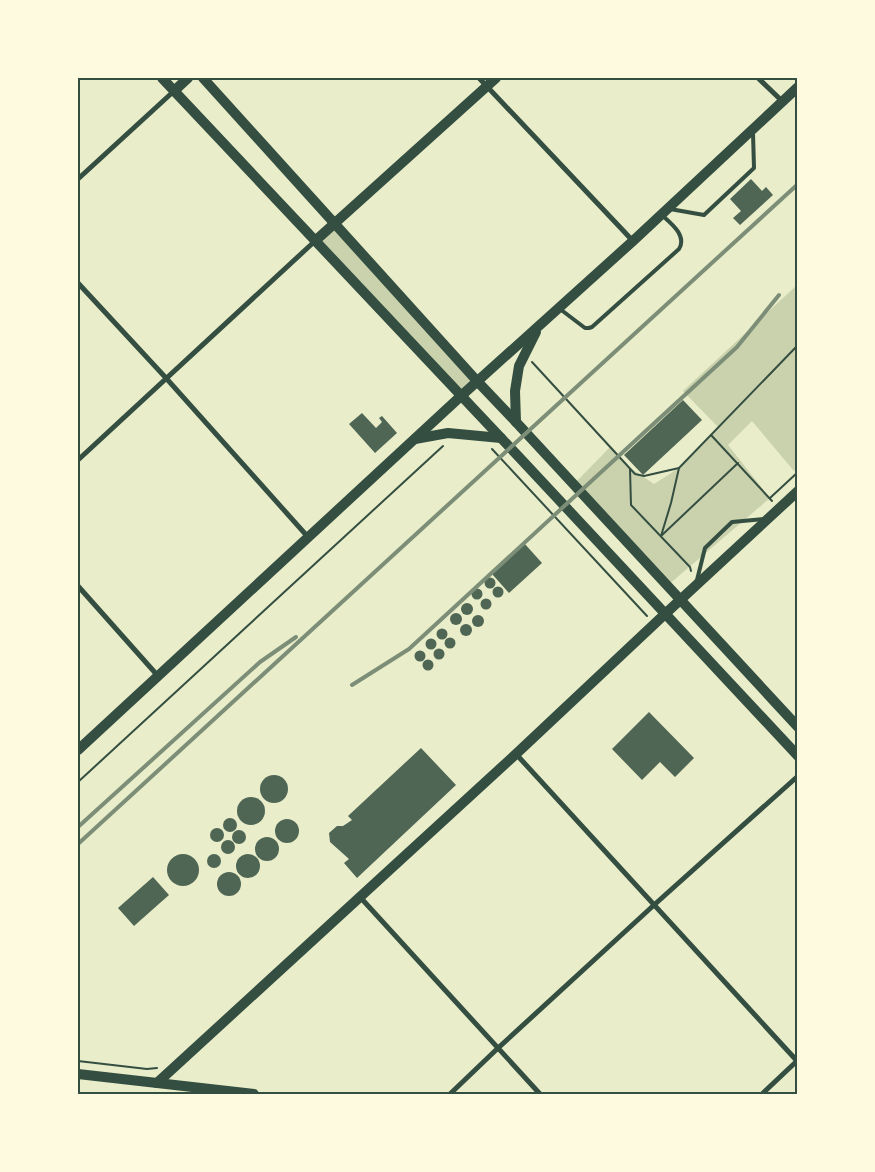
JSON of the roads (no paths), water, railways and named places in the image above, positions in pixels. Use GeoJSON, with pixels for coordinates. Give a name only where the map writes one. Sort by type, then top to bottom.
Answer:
{"type":"FeatureCollection","features":[{"type":"Feature","properties":{"kind":"main road"},"geometry":{"type":"LineString","coordinates":[[162,78],[798,756]]}},
{"type":"Feature","properties":{"kind":"main road"},"geometry":{"type":"LineString","coordinates":[[174,90],[188,78]]}},
{"type":"Feature","properties":{"kind":"main road"},"geometry":{"type":"LineString","coordinates":[[203,78],[477,382],[798,727]]}},
{"type":"Feature","properties":{"kind":"main road"},"geometry":{"type":"LineString","coordinates":[[315,241],[496,78]]}},
{"type":"Feature","properties":{"kind":"main road"},"geometry":{"type":"LineString","coordinates":[[78,750],[414,439],[633,241],[798,87]]}},
{"type":"Feature","properties":{"kind":"main road"},"geometry":{"type":"LineString","coordinates":[[516,422],[515,391],[519,366],[539,326]]}},
{"type":"Feature","properties":{"kind":"main road"},"geometry":{"type":"LineString","coordinates":[[414,439],[448,433],[501,438]]}},
{"type":"Feature","properties":{"kind":"main road"},"geometry":{"type":"LineString","coordinates":[[157,1083],[516,754],[798,491]]}},
{"type":"Feature","properties":{"kind":"main road"},"geometry":{"type":"LineString","coordinates":[[78,1074],[157,1083],[201,1092],[254,1094]]}},
{"type":"Feature","properties":{"kind":"street"},"geometry":{"type":"LineString","coordinates":[[479,78],[633,241]]}},
{"type":"Feature","properties":{"kind":"street"},"geometry":{"type":"LineString","coordinates":[[758,78],[782,101]]}},
{"type":"Feature","properties":{"kind":"street"},"geometry":{"type":"LineString","coordinates":[[78,179],[174,90]]}},
{"type":"Feature","properties":{"kind":"street"},"geometry":{"type":"LineString","coordinates":[[78,460],[315,241]]}},
{"type":"Feature","properties":{"kind":"street"},"geometry":{"type":"LineString","coordinates":[[78,283],[308,537]]}},
{"type":"Feature","properties":{"kind":"street"},"geometry":{"type":"LineString","coordinates":[[78,586],[158,676]]}},
{"type":"Feature","properties":{"kind":"street"},"geometry":{"type":"LineString","coordinates":[[516,754],[797,1061],[762,1094]]}},
{"type":"Feature","properties":{"kind":"street"},"geometry":{"type":"LineString","coordinates":[[450,1094],[497,1048],[654,904],[798,776]]}},
{"type":"Feature","properties":{"kind":"street"},"geometry":{"type":"LineString","coordinates":[[360,897],[540,1094]]}},
{"type":"Feature","properties":{"kind":"lane"},"geometry":{"type":"LineString","coordinates":[[665,211],[704,215],[713,207],[754,168],[753,130]]}},
{"type":"Feature","properties":{"kind":"lane"},"geometry":{"type":"LineString","coordinates":[[559,308],[585,328],[592,327],[679,249],[681,236],[665,211]]}},
{"type":"Feature","properties":{"kind":"lane"},"geometry":{"type":"LineString","coordinates":[[696,585],[705,548],[732,522],[767,519]]}},
{"type":"Feature","properties":{"kind":"railway"},"geometry":{"type":"LineString","coordinates":[[78,844],[798,184]]}},
{"type":"Feature","properties":{"kind":"railway"},"geometry":{"type":"LineString","coordinates":[[352,685],[409,649],[737,347],[779,295]]}},
{"type":"Feature","properties":{"kind":"railway"},"geometry":{"type":"LineString","coordinates":[[78,827],[260,662],[296,637]]}}]}
